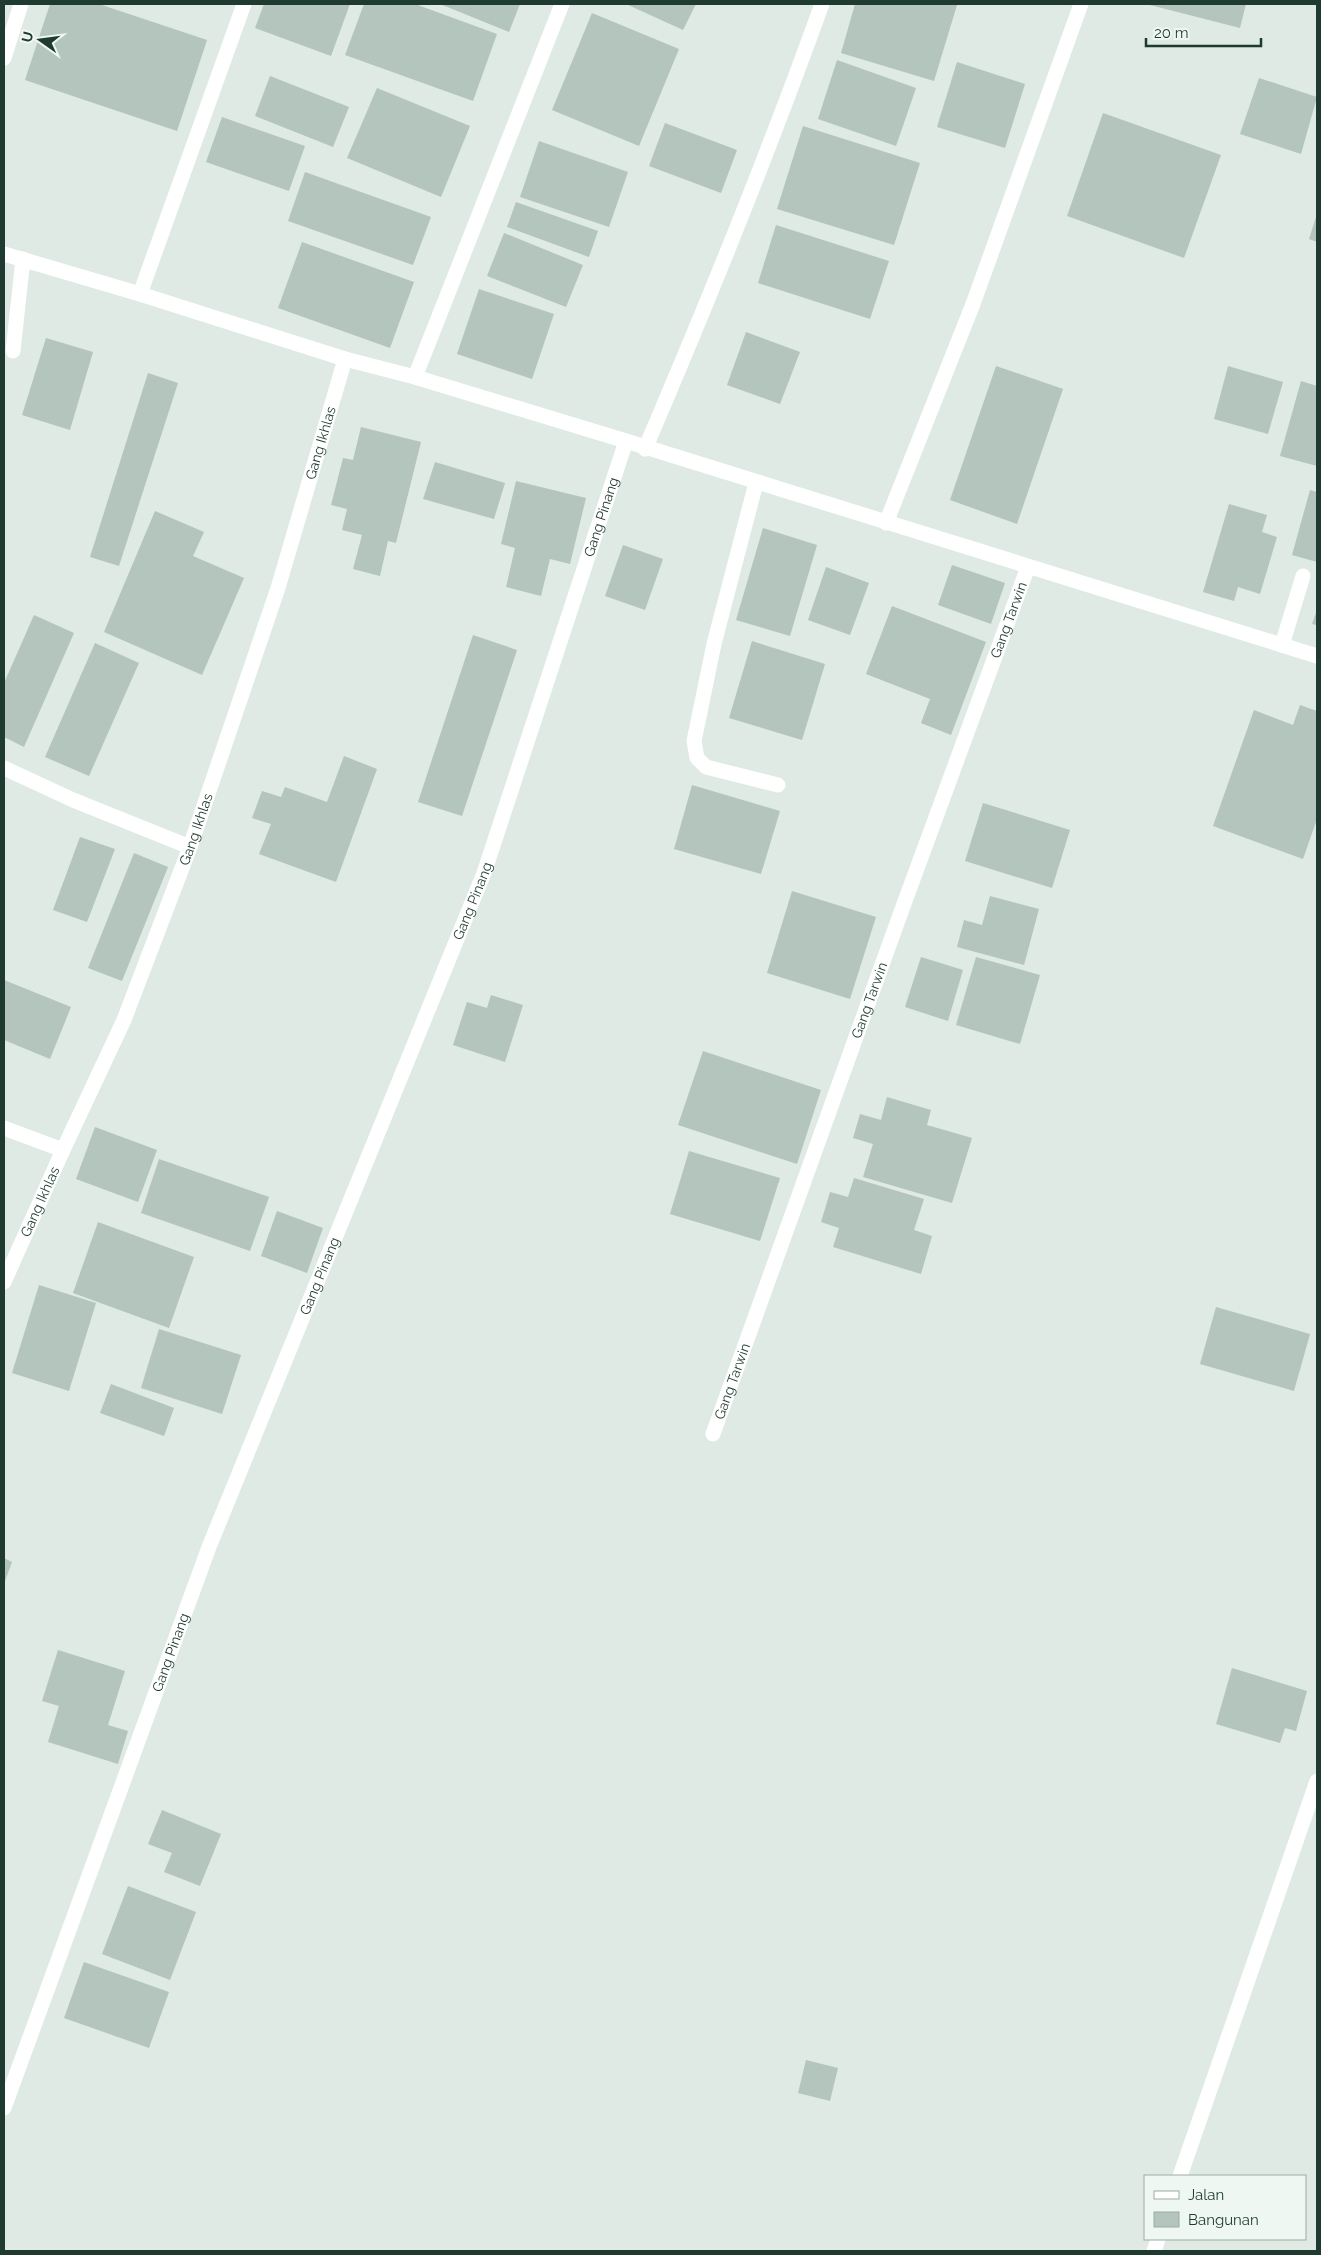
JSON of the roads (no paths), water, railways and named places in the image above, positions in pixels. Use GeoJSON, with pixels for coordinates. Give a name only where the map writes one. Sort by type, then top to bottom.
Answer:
{"type":"FeatureCollection","features":[{"type":"Feature","properties":{"kind":"street"},"geometry":{"type":"LineString","coordinates":[[4,58],[21,4]]}},
{"type":"Feature","properties":{"kind":"street"},"geometry":{"type":"LineString","coordinates":[[140,294],[244,4]]}},
{"type":"Feature","properties":{"kind":"street"},"geometry":{"type":"LineString","coordinates":[[415,377],[562,4]]}},
{"type":"Feature","properties":{"kind":"street"},"geometry":{"type":"LineString","coordinates":[[645,449],[708,302],[777,130],[822,4]]}},
{"type":"Feature","properties":{"kind":"street"},"geometry":{"type":"LineString","coordinates":[[886,523],[972,304],[1082,4]]}},
{"type":"Feature","properties":{"kind":"street"},"geometry":{"type":"LineString","coordinates":[[4,254],[140,294],[345,359],[415,377],[626,441],[645,449],[1317,656]]}},
{"type":"Feature","properties":{"kind":"street"},"geometry":{"type":"LineString","coordinates":[[14,351],[23,259]]}},
{"type":"Feature","properties":{"kind":"street","name":"Gang Ikhlas"},"geometry":{"type":"LineString","coordinates":[[4,1282],[124,1020],[190,847],[278,588],[345,359]]}},
{"type":"Feature","properties":{"kind":"street","name":"Gang Pinang"},"geometry":{"type":"LineString","coordinates":[[4,2108],[209,1547],[484,873],[626,441]]}},
{"type":"Feature","properties":{"kind":"street"},"geometry":{"type":"LineString","coordinates":[[756,483],[714,644],[694,741],[697,758],[706,767],[778,785]]}},
{"type":"Feature","properties":{"kind":"street","name":"Gang Tarwin"},"geometry":{"type":"LineString","coordinates":[[713,1434],[1028,567]]}},
{"type":"Feature","properties":{"kind":"street"},"geometry":{"type":"LineString","coordinates":[[1282,645],[1303,576]]}},
{"type":"Feature","properties":{"kind":"street"},"geometry":{"type":"LineString","coordinates":[[4,768],[73,800],[190,847]]}},
{"type":"Feature","properties":{"kind":"street"},"geometry":{"type":"LineString","coordinates":[[4,1128],[63,1150]]}},
{"type":"Feature","properties":{"kind":"street"},"geometry":{"type":"LineString","coordinates":[[1180,2175],[1317,1781]]}}]}
